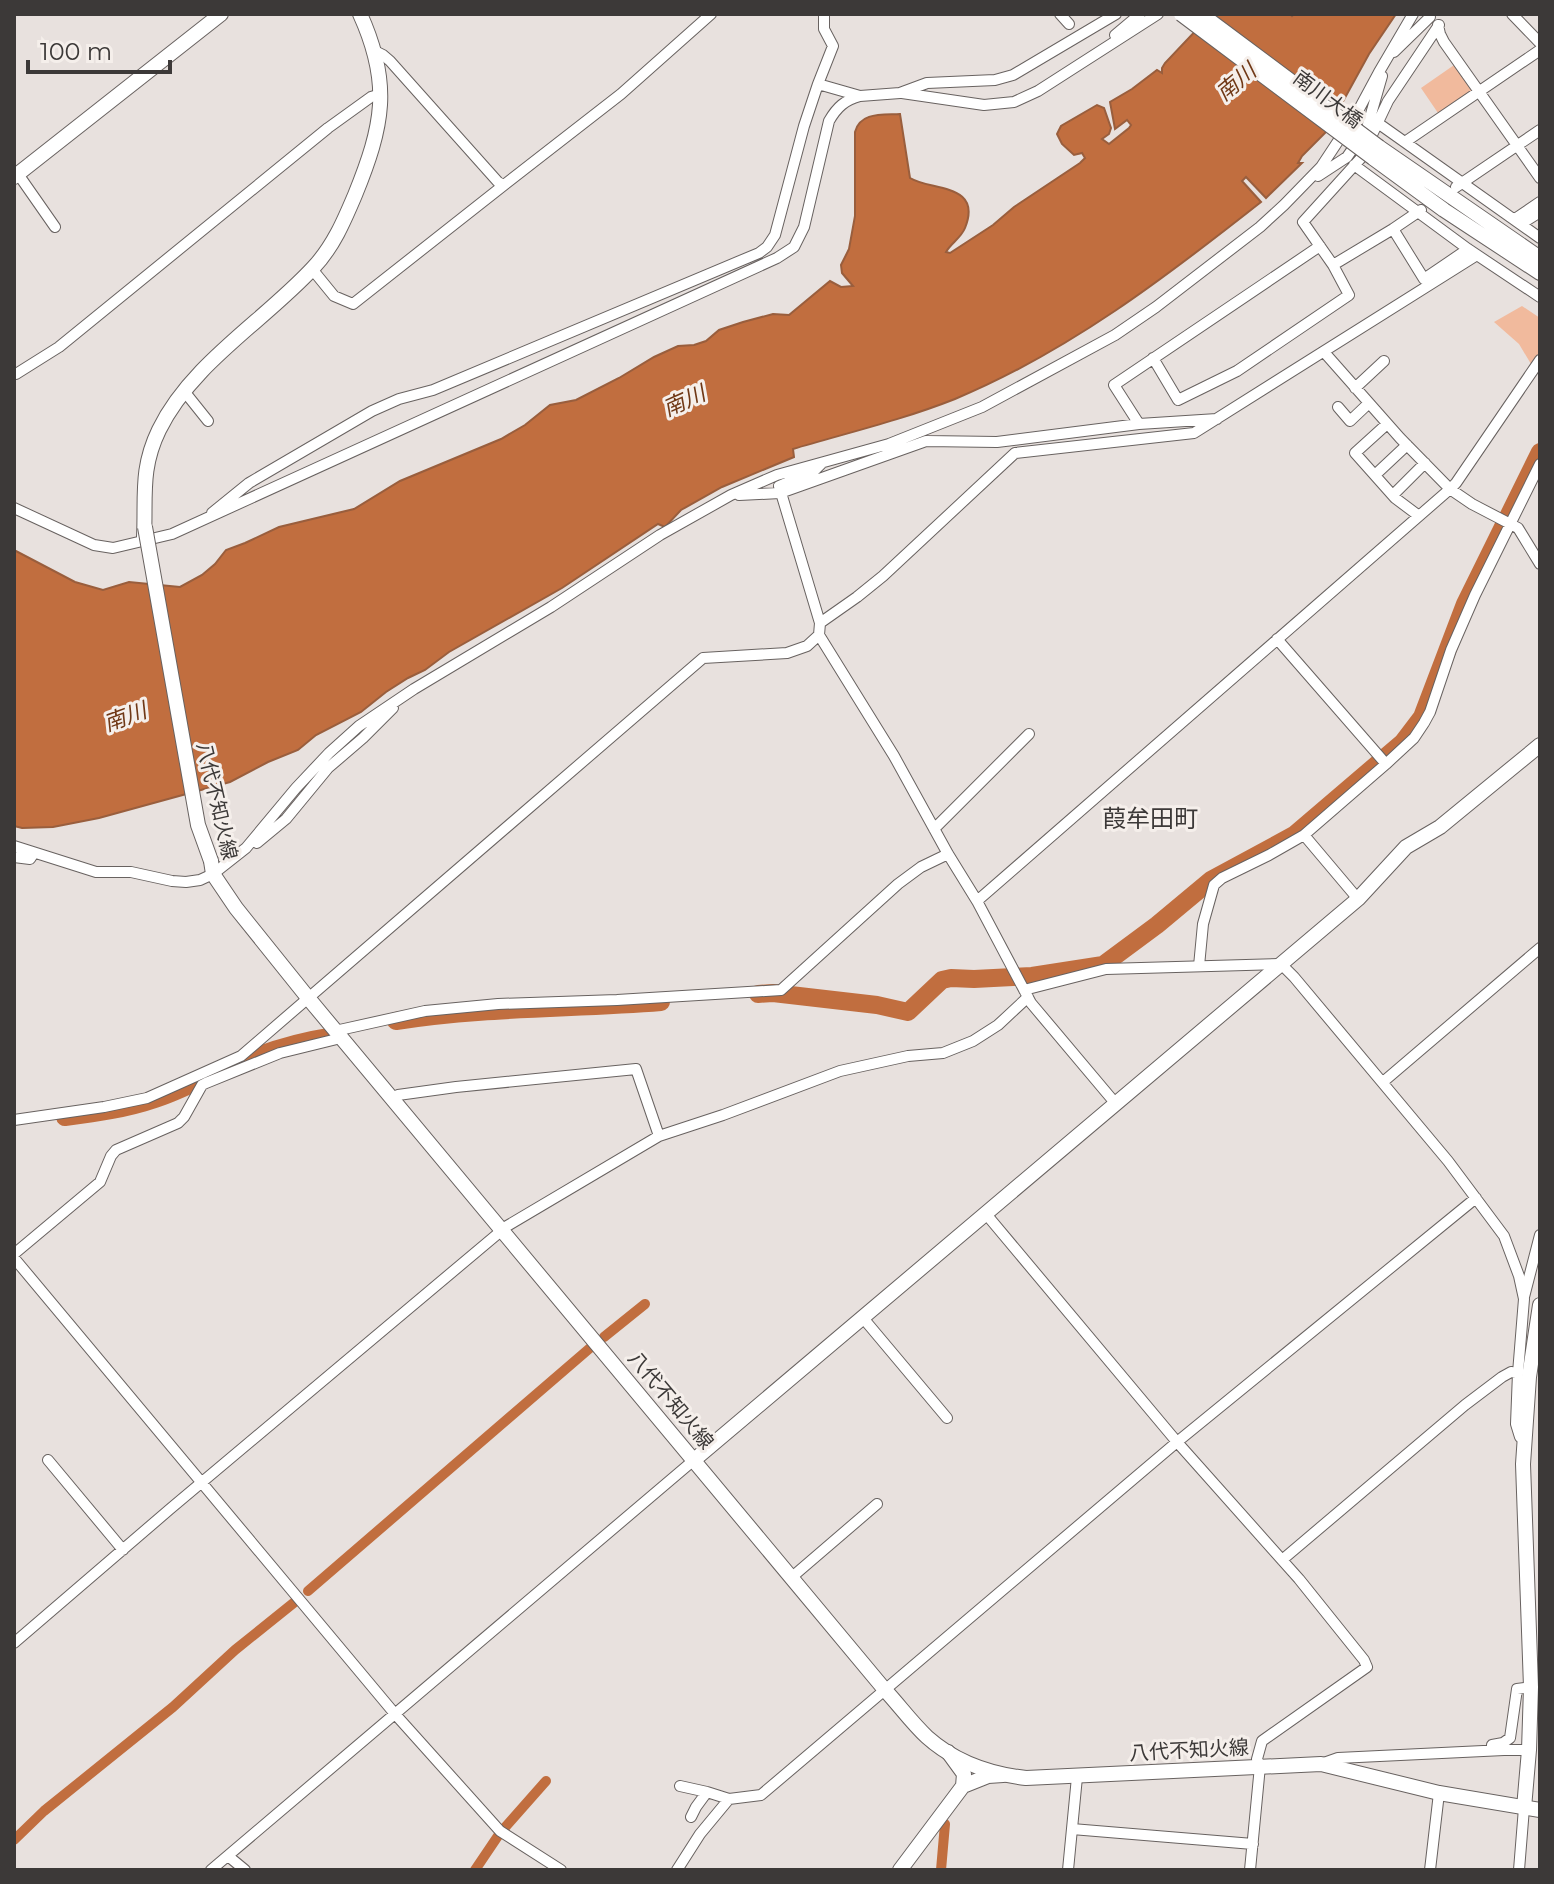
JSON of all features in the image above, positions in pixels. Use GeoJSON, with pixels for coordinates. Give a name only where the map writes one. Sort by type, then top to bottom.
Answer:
{"type":"FeatureCollection","features":[{"type":"Feature","properties":{"kind":"street"},"geometry":{"type":"LineString","coordinates":[[55,227],[16,176],[221,14]]}},
{"type":"Feature","properties":{"kind":"street","name":"八代不知火線"},"geometry":{"type":"LineString","coordinates":[[360,14],[375,51],[381,94],[376,135],[366,167],[337,234],[312,269],[184,391],[162,424],[147,461],[143,490],[144,534],[198,825],[212,867],[236,908],[885,1690],[927,1737],[948,1752],[981,1769],[1026,1778],[1321,1764],[1439,1793],[1534,1809]]}},
{"type":"Feature","properties":{"kind":"street"},"geometry":{"type":"LineString","coordinates":[[312,269],[334,296],[353,304],[621,94],[711,14]]}},
{"type":"Feature","properties":{"kind":"street"},"geometry":{"type":"LineString","coordinates":[[207,519],[249,483],[372,411],[399,399],[433,390],[767,247],[775,235],[804,126],[833,46],[824,29],[824,14]]}},
{"type":"Feature","properties":{"kind":"street"},"geometry":{"type":"LineString","coordinates":[[1060,14],[1069,24]]}},
{"type":"Feature","properties":{"kind":"street"},"geometry":{"type":"LineString","coordinates":[[900,93],[927,83],[995,80],[1013,75],[1116,14]]}},
{"type":"Feature","properties":{"kind":"street"},"geometry":{"type":"LineString","coordinates":[[1104,48],[1140,14]]}},
{"type":"Feature","properties":{"kind":"street"},"geometry":{"type":"LineString","coordinates":[[14,508],[94,545],[113,548],[144,534],[172,534],[207,519],[787,253],[799,240],[804,227],[829,121],[847,100],[900,93],[984,105],[1014,102],[1038,91],[1158,14]]}},
{"type":"Feature","properties":{"kind":"street","name":"南川大橋"},"geometry":{"type":"LineString","coordinates":[[1181,14],[1376,152]]}},
{"type":"Feature","properties":{"kind":"street","name":"南川大橋"},"geometry":{"type":"LineString","coordinates":[[1201,14],[1376,152]]}},
{"type":"Feature","properties":{"kind":"street"},"geometry":{"type":"LineString","coordinates":[[14,846],[96,872],[131,872],[172,881],[200,880],[212,867],[246,848],[296,788],[359,726],[660,535],[731,495],[777,475],[889,444],[982,407],[1115,335],[1226,254],[1284,205],[1321,167],[1358,111],[1413,14]]}},
{"type":"Feature","properties":{"kind":"street"},"geometry":{"type":"LineString","coordinates":[[1512,14],[1540,43]]}},
{"type":"Feature","properties":{"kind":"street"},"geometry":{"type":"LineString","coordinates":[[1153,358],[1178,400],[1237,371],[1349,295],[1333,265],[1303,222],[1361,158],[1374,120],[1387,57],[1430,15],[1439,25],[1444,42],[1540,178]]}},
{"type":"Feature","properties":{"kind":"street"},"geometry":{"type":"LineString","coordinates":[[1303,186],[1347,157],[1439,25]]}},
{"type":"Feature","properties":{"kind":"street"},"geometry":{"type":"LineString","coordinates":[[1405,142],[1540,50]]}},
{"type":"Feature","properties":{"kind":"street"},"geometry":{"type":"LineString","coordinates":[[375,51],[390,61],[504,185]]}},
{"type":"Feature","properties":{"kind":"street"},"geometry":{"type":"LineString","coordinates":[[818,84],[860,96]]}},
{"type":"Feature","properties":{"kind":"street"},"geometry":{"type":"LineString","coordinates":[[14,373],[59,347],[328,128],[371,97],[381,94]]}},
{"type":"Feature","properties":{"kind":"street"},"geometry":{"type":"LineString","coordinates":[[1374,120],[1459,184],[1540,238]]}},
{"type":"Feature","properties":{"kind":"street"},"geometry":{"type":"LineString","coordinates":[[1459,184],[1540,130]]}},
{"type":"Feature","properties":{"kind":"street"},"geometry":{"type":"LineString","coordinates":[[1376,152],[1538,262],[1520,283]]}},
{"type":"Feature","properties":{"kind":"street"},"geometry":{"type":"LineString","coordinates":[[1354,165],[1540,297]]}},
{"type":"Feature","properties":{"kind":"street"},"geometry":{"type":"LineString","coordinates":[[1518,222],[1540,202]]}},
{"type":"Feature","properties":{"kind":"street"},"geometry":{"type":"LineString","coordinates":[[1333,265],[1420,211]]}},
{"type":"Feature","properties":{"kind":"street"},"geometry":{"type":"LineString","coordinates":[[1518,222],[1540,212]]}},
{"type":"Feature","properties":{"kind":"street"},"geometry":{"type":"LineString","coordinates":[[1393,229],[1424,279],[1473,252]]}},
{"type":"Feature","properties":{"kind":"street"},"geometry":{"type":"LineString","coordinates":[[1139,424],[1114,385],[1320,246]]}},
{"type":"Feature","properties":{"kind":"street"},"geometry":{"type":"LineString","coordinates":[[820,623],[883,576],[1015,453],[1194,433],[1324,352],[1473,252]]}},
{"type":"Feature","properties":{"kind":"street"},"geometry":{"type":"LineString","coordinates":[[1324,352],[1450,489],[1523,533],[1540,564]]}},
{"type":"Feature","properties":{"kind":"street"},"geometry":{"type":"LineString","coordinates":[[977,901],[1450,489],[1540,360]]}},
{"type":"Feature","properties":{"kind":"street"},"geometry":{"type":"LineString","coordinates":[[1355,388],[1384,361]]}},
{"type":"Feature","properties":{"kind":"street"},"geometry":{"type":"LineString","coordinates":[[184,391],[208,421]]}},
{"type":"Feature","properties":{"kind":"street"},"geometry":{"type":"LineString","coordinates":[[1338,407],[1350,421],[1369,403]]}},
{"type":"Feature","properties":{"kind":"street"},"geometry":{"type":"LineString","coordinates":[[731,495],[780,493],[926,441],[997,442],[1139,424],[1219,419]]}},
{"type":"Feature","properties":{"kind":"street"},"geometry":{"type":"LineString","coordinates":[[1387,424],[1355,453],[1393,495],[1419,516]]}},
{"type":"Feature","properties":{"kind":"street"},"geometry":{"type":"LineString","coordinates":[[1375,475],[1407,445]]}},
{"type":"Feature","properties":{"kind":"street"},"geometry":{"type":"LineString","coordinates":[[824,461],[814,471],[779,486],[820,623],[819,635],[894,756],[1024,990],[1116,1104]]}},
{"type":"Feature","properties":{"kind":"street"},"geometry":{"type":"LineString","coordinates":[[1393,495],[1425,463]]}},
{"type":"Feature","properties":{"kind":"street"},"geometry":{"type":"LineString","coordinates":[[1199,966],[1203,924],[1214,885],[1304,835],[1414,738],[1430,712],[1451,650],[1506,522],[1540,464]]}},
{"type":"Feature","properties":{"kind":"street"},"geometry":{"type":"LineString","coordinates":[[14,1120],[147,1098],[241,1056],[703,658],[787,653],[807,646],[819,635]]}},
{"type":"Feature","properties":{"kind":"street"},"geometry":{"type":"LineString","coordinates":[[1277,639],[1386,764]]}},
{"type":"Feature","properties":{"kind":"street"},"geometry":{"type":"LineString","coordinates":[[934,829],[1029,734]]}},
{"type":"Feature","properties":{"kind":"street"},"geometry":{"type":"LineString","coordinates":[[211,1870],[1358,899],[1406,847],[1440,827],[1540,745]]}},
{"type":"Feature","properties":{"kind":"street"},"geometry":{"type":"LineString","coordinates":[[1304,835],[1358,899]]}},
{"type":"Feature","properties":{"kind":"street"},"geometry":{"type":"LineString","coordinates":[[14,857],[30,859],[34,853]]}},
{"type":"Feature","properties":{"kind":"street"},"geometry":{"type":"LineString","coordinates":[[561,1870],[500,1831],[395,1714],[14,1256],[100,1182],[116,1150],[178,1123],[206,1083],[280,1053],[425,1011],[498,1004],[781,990],[898,884],[921,867],[948,854]]}},
{"type":"Feature","properties":{"kind":"street"},"geometry":{"type":"LineString","coordinates":[[1383,1082],[1540,948]]}},
{"type":"Feature","properties":{"kind":"street"},"geometry":{"type":"LineString","coordinates":[[14,1643],[501,1231],[659,1136],[840,1071],[908,1056],[943,1053],[973,1041],[998,1025],[1024,990],[1106,969],[1281,964],[1383,1082],[1504,1236],[1524,1299]]}},
{"type":"Feature","properties":{"kind":"street"},"geometry":{"type":"LineString","coordinates":[[392,1098],[456,1087],[636,1069],[659,1136]]}},
{"type":"Feature","properties":{"kind":"street"},"geometry":{"type":"LineString","coordinates":[[680,1786],[729,1799],[761,1795],[1177,1442],[1476,1198]]}},
{"type":"Feature","properties":{"kind":"street"},"geometry":{"type":"LineString","coordinates":[[986,1214],[1177,1442],[1282,1560],[1367,1667],[1262,1741],[1257,1759],[1260,1766],[1250,1870]]}},
{"type":"Feature","properties":{"kind":"street"},"geometry":{"type":"LineString","coordinates":[[1524,1439],[1520,1437],[1516,1424],[1518,1373],[1524,1299],[1540,1235]]}},
{"type":"Feature","properties":{"kind":"street"},"geometry":{"type":"LineString","coordinates":[[1519,1870],[1534,1809],[1529,1750],[1531,1687],[1523,1464],[1529,1377],[1540,1305]]}},
{"type":"Feature","properties":{"kind":"street"},"geometry":{"type":"LineString","coordinates":[[863,1318],[947,1418]]}},
{"type":"Feature","properties":{"kind":"street"},"geometry":{"type":"LineString","coordinates":[[1282,1560],[1465,1405],[1502,1377],[1511,1372],[1518,1373]]}},
{"type":"Feature","properties":{"kind":"street"},"geometry":{"type":"LineString","coordinates":[[48,1460],[123,1550]]}},
{"type":"Feature","properties":{"kind":"street"},"geometry":{"type":"LineString","coordinates":[[792,1577],[877,1504]]}},
{"type":"Feature","properties":{"kind":"street"},"geometry":{"type":"LineString","coordinates":[[1441,1754],[1444,1749],[1507,1741],[1517,1689],[1531,1687]]}},
{"type":"Feature","properties":{"kind":"street"},"geometry":{"type":"LineString","coordinates":[[1321,1764],[1338,1758],[1529,1750]]}},
{"type":"Feature","properties":{"kind":"street"},"geometry":{"type":"LineString","coordinates":[[948,1752],[964,1774],[963,1786]]}},
{"type":"Feature","properties":{"kind":"street"},"geometry":{"type":"LineString","coordinates":[[900,1870],[963,1786],[988,1776],[1003,1775]]}},
{"type":"Feature","properties":{"kind":"street"},"geometry":{"type":"LineString","coordinates":[[1068,1870],[1077,1777]]}},
{"type":"Feature","properties":{"kind":"street"},"geometry":{"type":"LineString","coordinates":[[691,1817],[707,1792]]}},
{"type":"Feature","properties":{"kind":"street"},"geometry":{"type":"LineString","coordinates":[[1430,1870],[1439,1793]]}},
{"type":"Feature","properties":{"kind":"street"},"geometry":{"type":"LineString","coordinates":[[677,1870],[700,1834],[729,1799]]}},
{"type":"Feature","properties":{"kind":"street"},"geometry":{"type":"LineString","coordinates":[[1072,1829],[1253,1844]]}},
{"type":"Feature","properties":{"kind":"street"},"geometry":{"type":"LineString","coordinates":[[228,1856],[245,1870]]}},
{"type":"Feature","properties":{"kind":"shaded area"},"geometry":{"type":"Polygon","coordinates":[[[1457,63],[1474,89],[1438,113],[1421,88],[1457,63]]]}},
{"type":"Feature","properties":{"kind":"shaded area"},"geometry":{"type":"Polygon","coordinates":[[[1522,306],[1540,318],[1540,358],[1534,369],[1519,344],[1494,322],[1522,306]]]}},
{"type":"Feature","properties":{"kind":"water","name":"南川"},"geometry":{"type":"Polygon","coordinates":[[[1218,14],[1396,14],[1369,54],[1341,109],[1336,108],[1326,132],[1302,156],[1298,163],[1302,163],[1266,198],[1246,177],[1242,181],[1261,202],[1115,311],[1037,359],[955,399],[793,449],[794,457],[722,487],[681,510],[665,527],[658,524],[562,588],[449,652],[386,692],[361,712],[316,735],[298,750],[230,782],[99,818],[53,827],[14,826],[14,550],[75,582],[103,590],[129,582],[180,587],[202,575],[226,550],[279,527],[354,509],[400,481],[501,439],[550,405],[576,400],[678,346],[706,341],[719,330],[743,322],[773,314],[789,315],[830,281],[841,287],[853,286],[842,273],[841,265],[849,249],[855,216],[855,132],[862,121],[873,116],[900,114],[910,178],[952,191],[967,203],[969,213],[965,228],[946,252],[950,253],[1085,158],[1082,153],[1074,155],[1062,144],[1057,134],[1061,126],[1097,105],[1104,108],[1111,128],[1102,139],[1109,144],[1129,128],[1131,125],[1127,120],[1115,129],[1110,102],[1157,70],[1162,73],[1165,63],[1201,25],[1218,14]]]}},
{"type":"Feature","properties":{"kind":"waterway"},"geometry":{"type":"LineString","coordinates":[[758,994],[877,1005],[908,1012],[942,980],[1032,976],[1103,965],[1211,880],[1294,835],[1403,742],[1422,717],[1465,604],[1540,452]]}},
{"type":"Feature","properties":{"kind":"waterway"},"geometry":{"type":"LineString","coordinates":[[396,1021],[495,1011],[661,1002]]}},
{"type":"Feature","properties":{"kind":"waterway"},"geometry":{"type":"LineString","coordinates":[[65,1117],[144,1102],[257,1056],[329,1037]]}},
{"type":"Feature","properties":{"kind":"waterway"},"geometry":{"type":"LineString","coordinates":[[604,1337],[645,1304]]}},
{"type":"Feature","properties":{"kind":"waterway"},"geometry":{"type":"LineString","coordinates":[[308,1591],[590,1348]]}},
{"type":"Feature","properties":{"kind":"waterway"},"geometry":{"type":"LineString","coordinates":[[14,1840],[44,1811],[173,1707],[235,1650],[296,1601]]}},
{"type":"Feature","properties":{"kind":"waterway"},"geometry":{"type":"LineString","coordinates":[[475,1870],[500,1833],[546,1781]]}},
{"type":"Feature","properties":{"kind":"waterway"},"geometry":{"type":"LineString","coordinates":[[941,1870],[945,1824]]}},
{"type":"Feature","properties":{"kind":"district","name":"葭牟田町"},"geometry":{"type":"Point","coordinates":[1150,818]}}]}
